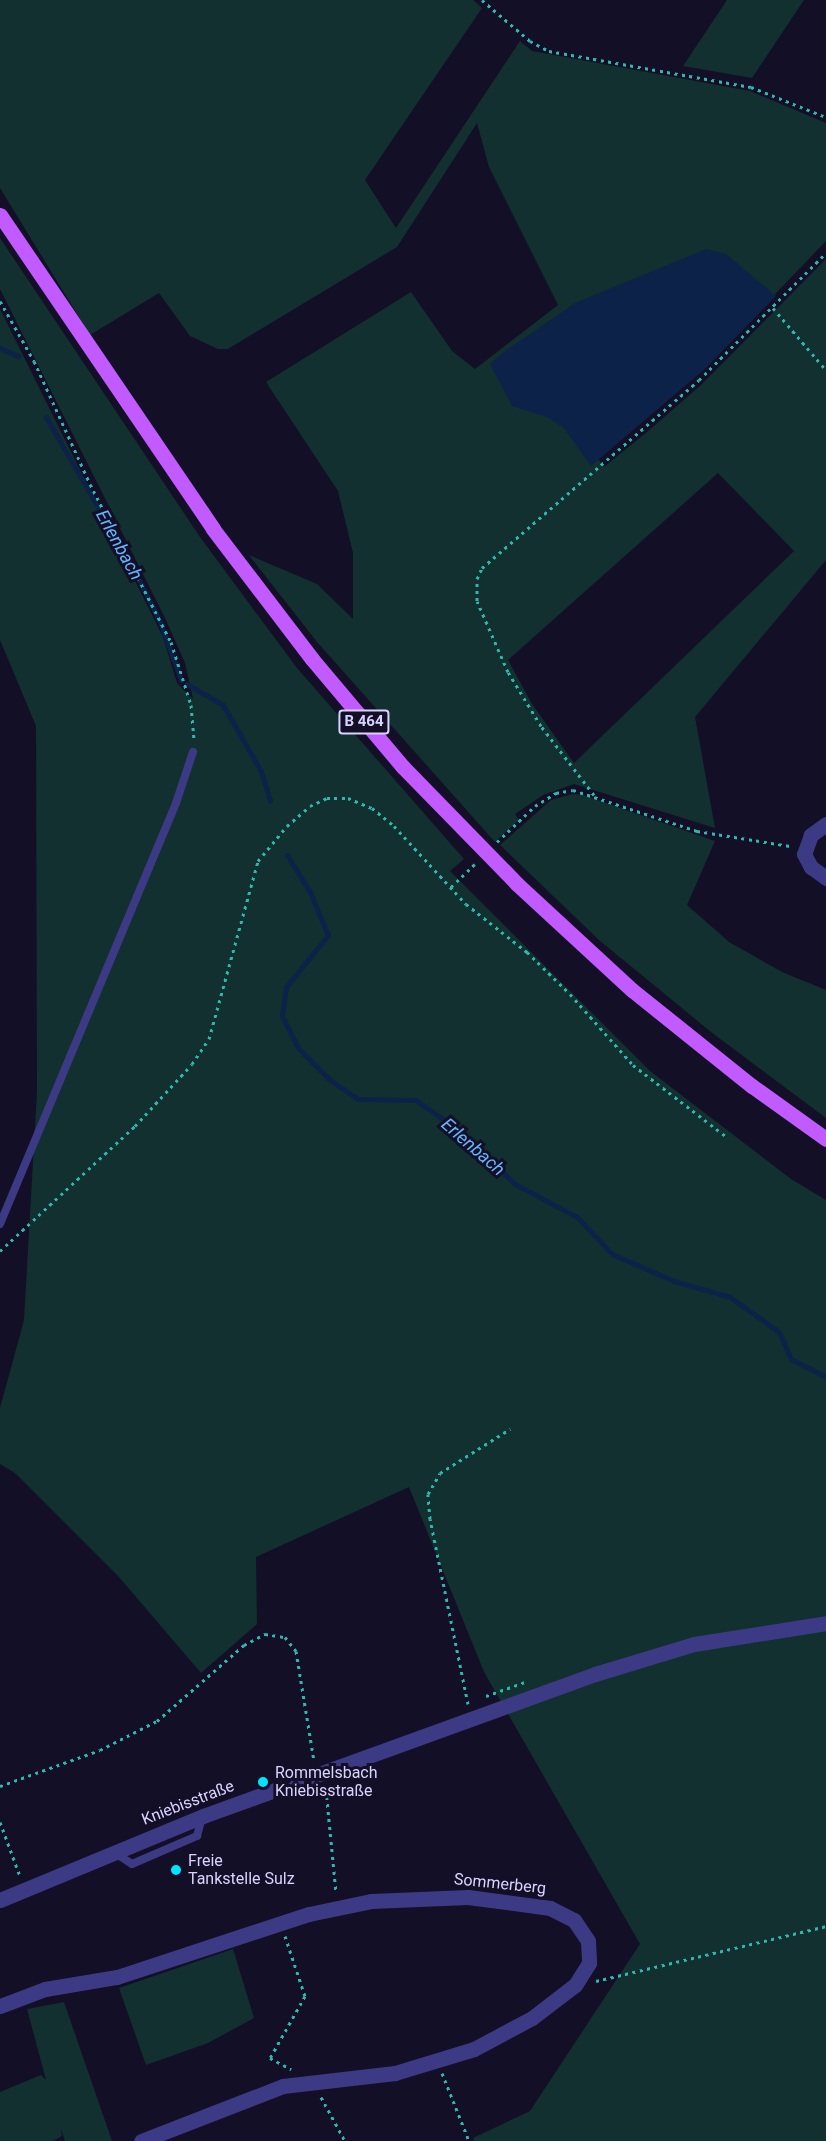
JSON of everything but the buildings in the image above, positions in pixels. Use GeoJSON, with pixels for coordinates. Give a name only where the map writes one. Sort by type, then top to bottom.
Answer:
{"type":"FeatureCollection","features":[{"type":"Feature","properties":{"kind":"main road","name":"B 464"},"geometry":{"type":"LineString","coordinates":[[0,214],[213,529],[312,659],[403,767],[517,884],[632,990],[752,1086],[826,1139]]}},
{"type":"Feature","properties":{"kind":"street"},"geometry":{"type":"LineString","coordinates":[[826,824],[811,835],[804,847],[806,861],[826,878]]}},
{"type":"Feature","properties":{"kind":"street","name":"Kniebisstraße"},"geometry":{"type":"LineString","coordinates":[[0,1900],[202,1816],[595,1674],[702,1642],[826,1623]]}},
{"type":"Feature","properties":{"kind":"street","name":"Sommerberg"},"geometry":{"type":"LineString","coordinates":[[0,2006],[45,1989],[117,1977],[281,1922],[338,1906],[422,1896],[468,1897],[563,1912],[583,1929],[590,1953],[584,1974]]}},
{"type":"Feature","properties":{"kind":"street"},"geometry":{"type":"LineString","coordinates":[[141,2141],[283,2086],[311,2080],[370,2077],[438,2063],[474,2049],[532,2018],[584,1974]]}},
{"type":"Feature","properties":{"kind":"lane"},"geometry":{"type":"LineString","coordinates":[[0,1224],[176,803],[193,752]]}},
{"type":"Feature","properties":{"kind":"path"},"geometry":{"type":"LineString","coordinates":[[482,0],[530,41],[549,51],[751,87],[826,117]]}},
{"type":"Feature","properties":{"kind":"path"},"geometry":{"type":"LineString","coordinates":[[594,795],[541,726],[508,672],[480,612],[477,579],[489,560],[699,380],[826,253]]}},
{"type":"Feature","properties":{"kind":"path"},"geometry":{"type":"LineString","coordinates":[[0,301],[34,361],[90,484],[171,642],[191,705],[195,728],[193,752]]}},
{"type":"Feature","properties":{"kind":"path"},"geometry":{"type":"LineString","coordinates":[[773,308],[826,370]]}},
{"type":"Feature","properties":{"kind":"path"},"geometry":{"type":"LineString","coordinates":[[519,820],[562,791],[594,795],[717,836],[804,847]]}},
{"type":"Feature","properties":{"kind":"path"},"geometry":{"type":"LineString","coordinates":[[0,1251],[135,1126],[192,1064],[209,1039],[258,861],[310,806],[327,798],[348,798],[372,808],[394,825],[451,887],[527,952],[633,1065],[727,1137]]}},
{"type":"Feature","properties":{"kind":"path"},"geometry":{"type":"LineString","coordinates":[[451,887],[459,879]]}},
{"type":"Feature","properties":{"kind":"path"},"geometry":{"type":"LineString","coordinates":[[472,1717],[456,1656],[430,1520],[428,1494],[440,1473],[510,1429]]}},
{"type":"Feature","properties":{"kind":"path"},"geometry":{"type":"LineString","coordinates":[[0,1786],[100,1750],[157,1721],[244,1645],[266,1634],[285,1637],[296,1652],[313,1756]]}},
{"type":"Feature","properties":{"kind":"path"},"geometry":{"type":"LineString","coordinates":[[328,1771],[334,1785],[326,1789],[338,1906]]}},
{"type":"Feature","properties":{"kind":"path"},"geometry":{"type":"LineString","coordinates":[[0,1822],[25,1889]]}},
{"type":"Feature","properties":{"kind":"path"},"geometry":{"type":"LineString","coordinates":[[281,1922],[304,1996],[270,2058],[311,2080],[345,2141]]}},
{"type":"Feature","properties":{"kind":"path"},"geometry":{"type":"LineString","coordinates":[[584,1974],[598,1982],[612,1980],[826,1926]]}},
{"type":"Feature","properties":{"kind":"path"},"geometry":{"type":"LineString","coordinates":[[438,2063],[469,2141]]}},
{"type":"Feature","properties":{"kind":"green space"},"geometry":{"type":"Polygon","coordinates":[[[0,0],[473,0],[482,8],[365,180],[396,228],[520,41],[532,51],[750,91],[826,123],[826,241],[734,337],[597,457],[604,467],[647,432],[701,385],[826,259],[826,560],[695,717],[715,828],[574,784],[543,795],[515,814],[519,820],[495,842],[317,642],[249,555],[317,584],[353,619],[353,553],[338,491],[266,382],[411,292],[452,351],[475,369],[558,305],[489,167],[477,123],[397,247],[228,349],[218,349],[190,336],[159,293],[90,335],[0,188],[0,0]],[[718,473],[508,660],[532,704],[574,763],[794,551],[718,473]]]}},
{"type":"Feature","properties":{"kind":"green space"},"geometry":{"type":"Polygon","coordinates":[[[727,0],[804,0],[752,78],[683,66],[727,0]]]}},
{"type":"Feature","properties":{"kind":"green space"},"geometry":{"type":"Polygon","coordinates":[[[0,238],[200,537],[297,668],[464,859],[450,871],[650,1071],[791,1179],[826,1200],[826,2141],[474,2141],[473,2138],[530,2111],[640,1944],[484,1672],[409,1487],[256,1557],[257,1624],[201,1673],[119,1577],[15,1473],[0,1464],[0,1408],[24,1320],[37,1091],[36,726],[0,640],[0,309],[163,637],[177,683],[193,699],[185,663],[165,618],[0,289],[0,238]]]}},
{"type":"Feature","properties":{"kind":"green space"},"geometry":{"type":"Polygon","coordinates":[[[572,794],[583,795],[715,841],[687,905],[729,942],[782,972],[826,990],[826,1118],[711,1032],[599,940],[500,845],[551,800],[572,794]]]}},
{"type":"Feature","properties":{"kind":"green space"},"geometry":{"type":"Polygon","coordinates":[[[233,1949],[254,2018],[208,2043],[146,2065],[119,1988],[233,1949]]]}},
{"type":"Feature","properties":{"kind":"green space"},"geometry":{"type":"Polygon","coordinates":[[[64,2002],[112,2141],[65,2141],[61,2129],[62,2136],[53,2141],[0,2141],[0,2092],[41,2075],[46,2080],[27,2009],[64,2002]]]}},
{"type":"Feature","properties":{"kind":"water"},"geometry":{"type":"Polygon","coordinates":[[[706,249],[726,254],[776,296],[706,368],[591,466],[564,428],[547,417],[512,406],[490,364],[505,351],[575,303],[706,249]]]}},
{"type":"Feature","properties":{"kind":"waterway","name":"Erlenbach"},"geometry":{"type":"LineString","coordinates":[[0,348],[18,356]]}},
{"type":"Feature","properties":{"kind":"waterway","name":"Erlenbach"},"geometry":{"type":"LineString","coordinates":[[46,417],[134,570],[160,622],[181,680]]}},
{"type":"Feature","properties":{"kind":"waterway","name":"Erlenbach"},"geometry":{"type":"LineString","coordinates":[[187,684],[223,705],[261,771],[270,801]]}},
{"type":"Feature","properties":{"kind":"waterway","name":"Erlenbach"},"geometry":{"type":"LineString","coordinates":[[287,855],[310,892],[328,935],[286,987],[282,1016],[298,1048],[330,1080],[358,1099],[416,1100],[457,1129],[515,1184],[577,1217],[612,1254],[674,1281],[730,1297],[779,1332],[791,1359],[826,1377]]}},
{"type":"Feature","properties":{"kind":"place","name":"Rommelsbach Kniebisstraße"},"geometry":{"type":"Point","coordinates":[263,1782]}},
{"type":"Feature","properties":{"kind":"place","name":"Freie Tankstelle Sulz"},"geometry":{"type":"Point","coordinates":[176,1870]}}]}
